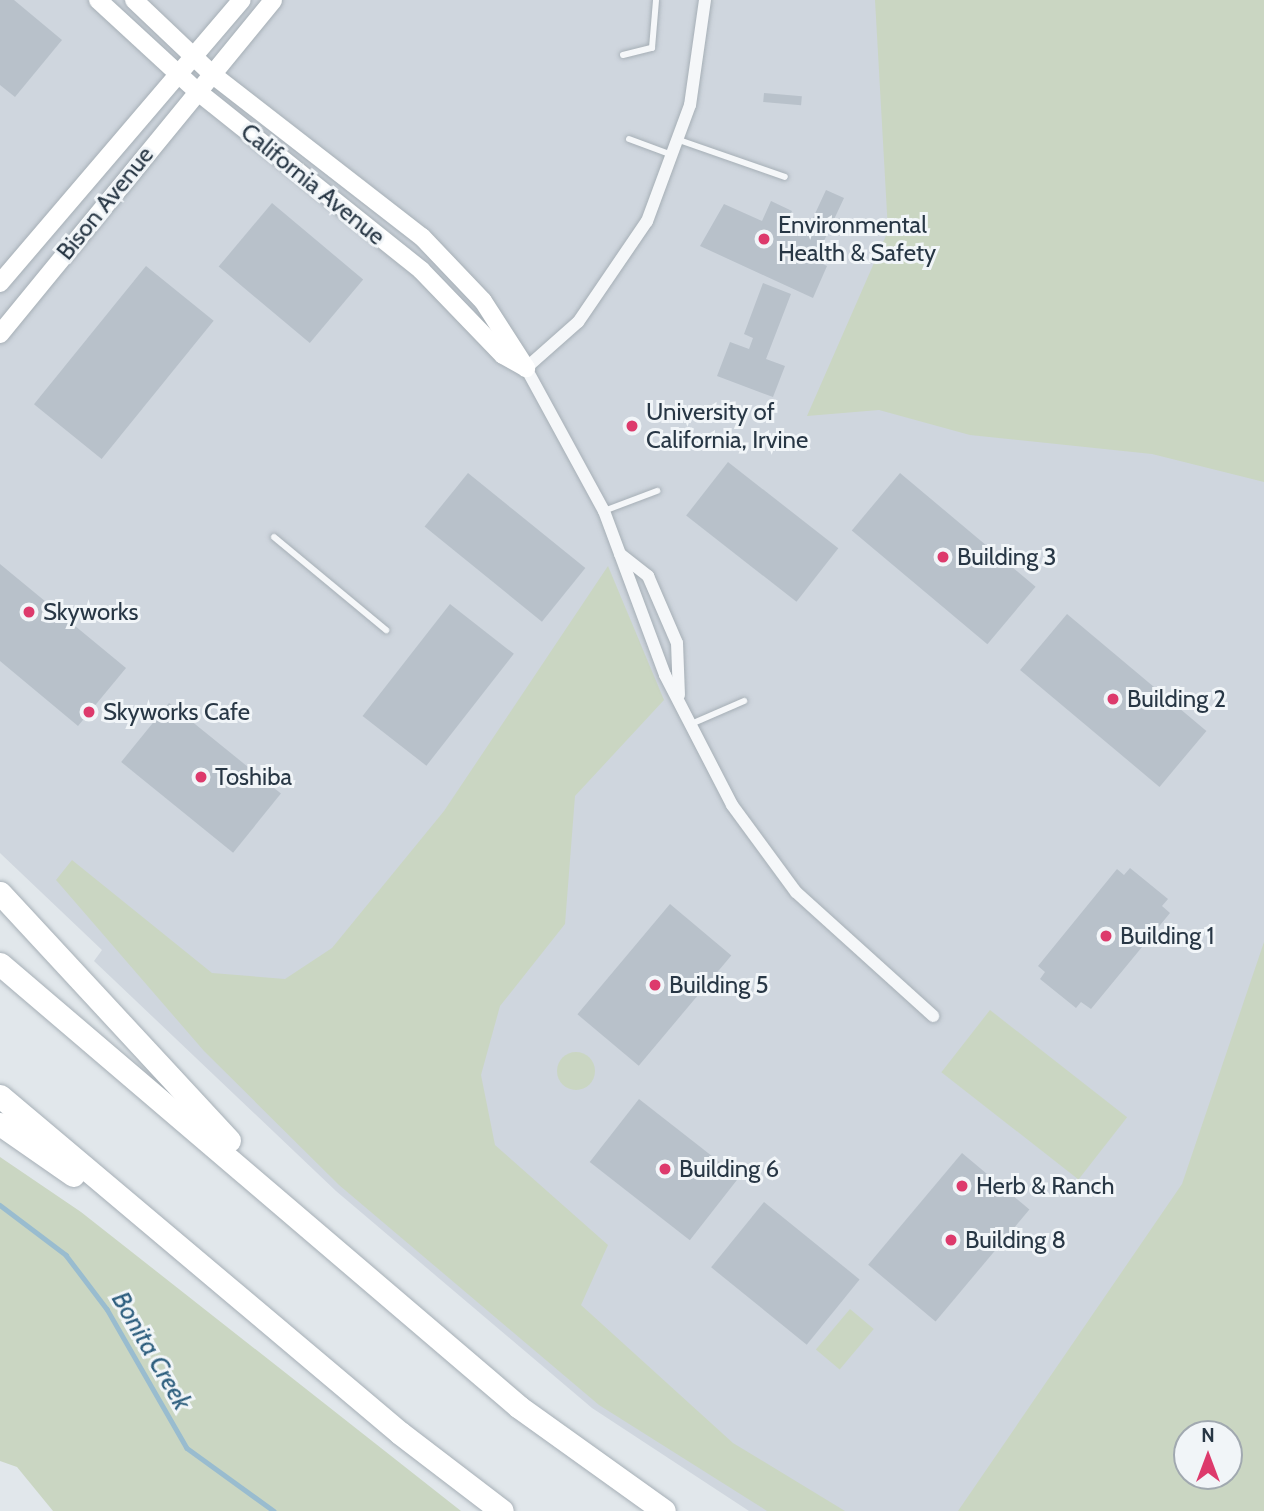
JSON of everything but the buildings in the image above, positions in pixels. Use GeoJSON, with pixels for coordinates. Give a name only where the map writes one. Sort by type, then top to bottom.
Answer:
{"type":"FeatureCollection","features":[{"type":"Feature","properties":{"kind":"highway"},"geometry":{"type":"LineString","coordinates":[[0,893],[298,1214]]}},
{"type":"Feature","properties":{"kind":"highway"},"geometry":{"type":"LineString","coordinates":[[0,964],[298,1214],[519,1408],[664,1511]]}},
{"type":"Feature","properties":{"kind":"highway"},"geometry":{"type":"LineString","coordinates":[[0,1096],[502,1511]]}},
{"type":"Feature","properties":{"kind":"highway"},"geometry":{"type":"LineString","coordinates":[[0,1124],[191,1256]]}},
{"type":"Feature","properties":{"kind":"street","name":"California Avenue"},"geometry":{"type":"LineString","coordinates":[[99,0],[197,91],[421,270],[503,355],[526,368]]}},
{"type":"Feature","properties":{"kind":"street","name":"California Avenue"},"geometry":{"type":"LineString","coordinates":[[134,0],[213,75],[422,237],[483,301],[518,347],[526,368],[604,511],[665,675],[679,695],[732,805],[796,892],[933,1016]]}},
{"type":"Feature","properties":{"kind":"street","name":"Bison Avenue"},"geometry":{"type":"LineString","coordinates":[[0,283],[242,0]]}},
{"type":"Feature","properties":{"kind":"street","name":"Bison Avenue"},"geometry":{"type":"LineString","coordinates":[[0,334],[273,0]]}},
{"type":"Feature","properties":{"kind":"street"},"geometry":{"type":"LineString","coordinates":[[526,368],[593,300],[647,221],[679,140],[697,71],[705,0]]}},
{"type":"Feature","properties":{"kind":"street","name":"California Avenue"},"geometry":{"type":"LineString","coordinates":[[620,554],[648,576],[677,643],[679,695]]}},
{"type":"Feature","properties":{"kind":"lane"},"geometry":{"type":"LineString","coordinates":[[623,54],[646,54],[652,48],[656,0]]}},
{"type":"Feature","properties":{"kind":"lane"},"geometry":{"type":"LineString","coordinates":[[629,139],[674,155]]}},
{"type":"Feature","properties":{"kind":"lane"},"geometry":{"type":"LineString","coordinates":[[679,140],[785,177]]}},
{"type":"Feature","properties":{"kind":"lane"},"geometry":{"type":"LineString","coordinates":[[604,511],[657,491]]}},
{"type":"Feature","properties":{"kind":"lane"},"geometry":{"type":"LineString","coordinates":[[274,537],[386,630]]}},
{"type":"Feature","properties":{"kind":"lane"},"geometry":{"type":"LineString","coordinates":[[691,724],[744,701]]}},
{"type":"Feature","properties":{"kind":"shaded area","name":"University of California, Irvine"},"geometry":{"type":"Polygon","coordinates":[[[0,0],[1264,0],[1264,1511],[749,1511],[592,1408],[336,1191],[94,961],[102,950],[0,853],[0,0]]]}},
{"type":"Feature","properties":{"kind":"green space"},"geometry":{"type":"Polygon","coordinates":[[[875,0],[1264,0],[1264,482],[1152,454],[970,435],[879,410],[807,416],[888,231],[875,0]]]}},
{"type":"Feature","properties":{"kind":"green space"},"geometry":{"type":"Polygon","coordinates":[[[608,566],[664,700],[575,796],[565,924],[500,1006],[481,1075],[495,1145],[608,1245],[581,1305],[733,1443],[845,1511],[767,1511],[599,1405],[339,1185],[204,1051],[56,880],[72,860],[212,973],[285,979],[332,948],[444,811],[608,566]]]}},
{"type":"Feature","properties":{"kind":"green space"},"geometry":{"type":"Polygon","coordinates":[[[1264,942],[1264,1511],[958,1511],[1182,1184],[1264,942]]]}},
{"type":"Feature","properties":{"kind":"green space"},"geometry":{"type":"Polygon","coordinates":[[[990,1010],[1127,1117],[1078,1179],[941,1072],[990,1010]]]}},
{"type":"Feature","properties":{"kind":"green space"},"geometry":{"type":"Polygon","coordinates":[[[576,1052],[590,1057],[595,1071],[590,1085],[576,1090],[562,1085],[557,1071],[562,1057],[576,1052]]]}},
{"type":"Feature","properties":{"kind":"green space"},"geometry":{"type":"Polygon","coordinates":[[[0,1157],[81,1212],[461,1511],[53,1511],[17,1467],[0,1461],[0,1157]]]}},
{"type":"Feature","properties":{"kind":"green space"},"geometry":{"type":"Polygon","coordinates":[[[850,1309],[874,1329],[840,1370],[816,1350],[850,1309]]]}},
{"type":"Feature","properties":{"kind":"waterway","name":"Bonita Creek"},"geometry":{"type":"LineString","coordinates":[[0,1205],[66,1255],[107,1309],[187,1448],[274,1511]]}},
{"type":"Feature","properties":{"kind":"place","name":"Environmental Health & Safety"},"geometry":{"type":"Point","coordinates":[764,239]}},
{"type":"Feature","properties":{"kind":"place","name":"University of California, Irvine"},"geometry":{"type":"Point","coordinates":[632,426]}},
{"type":"Feature","properties":{"kind":"place","name":"Building 3"},"geometry":{"type":"Point","coordinates":[943,557]}},
{"type":"Feature","properties":{"kind":"place","name":"Skyworks"},"geometry":{"type":"Point","coordinates":[29,612]}},
{"type":"Feature","properties":{"kind":"place","name":"Building 2"},"geometry":{"type":"Point","coordinates":[1113,699]}},
{"type":"Feature","properties":{"kind":"place","name":"Skyworks Cafe"},"geometry":{"type":"Point","coordinates":[89,712]}},
{"type":"Feature","properties":{"kind":"place","name":"Toshiba"},"geometry":{"type":"Point","coordinates":[201,777]}},
{"type":"Feature","properties":{"kind":"place","name":"Building 1"},"geometry":{"type":"Point","coordinates":[1106,936]}},
{"type":"Feature","properties":{"kind":"place","name":"Building 5"},"geometry":{"type":"Point","coordinates":[655,985]}},
{"type":"Feature","properties":{"kind":"place","name":"Building 6"},"geometry":{"type":"Point","coordinates":[665,1169]}},
{"type":"Feature","properties":{"kind":"place","name":"Herb & Ranch"},"geometry":{"type":"Point","coordinates":[962,1186]}},
{"type":"Feature","properties":{"kind":"place","name":"Building 8"},"geometry":{"type":"Point","coordinates":[951,1240]}}]}
